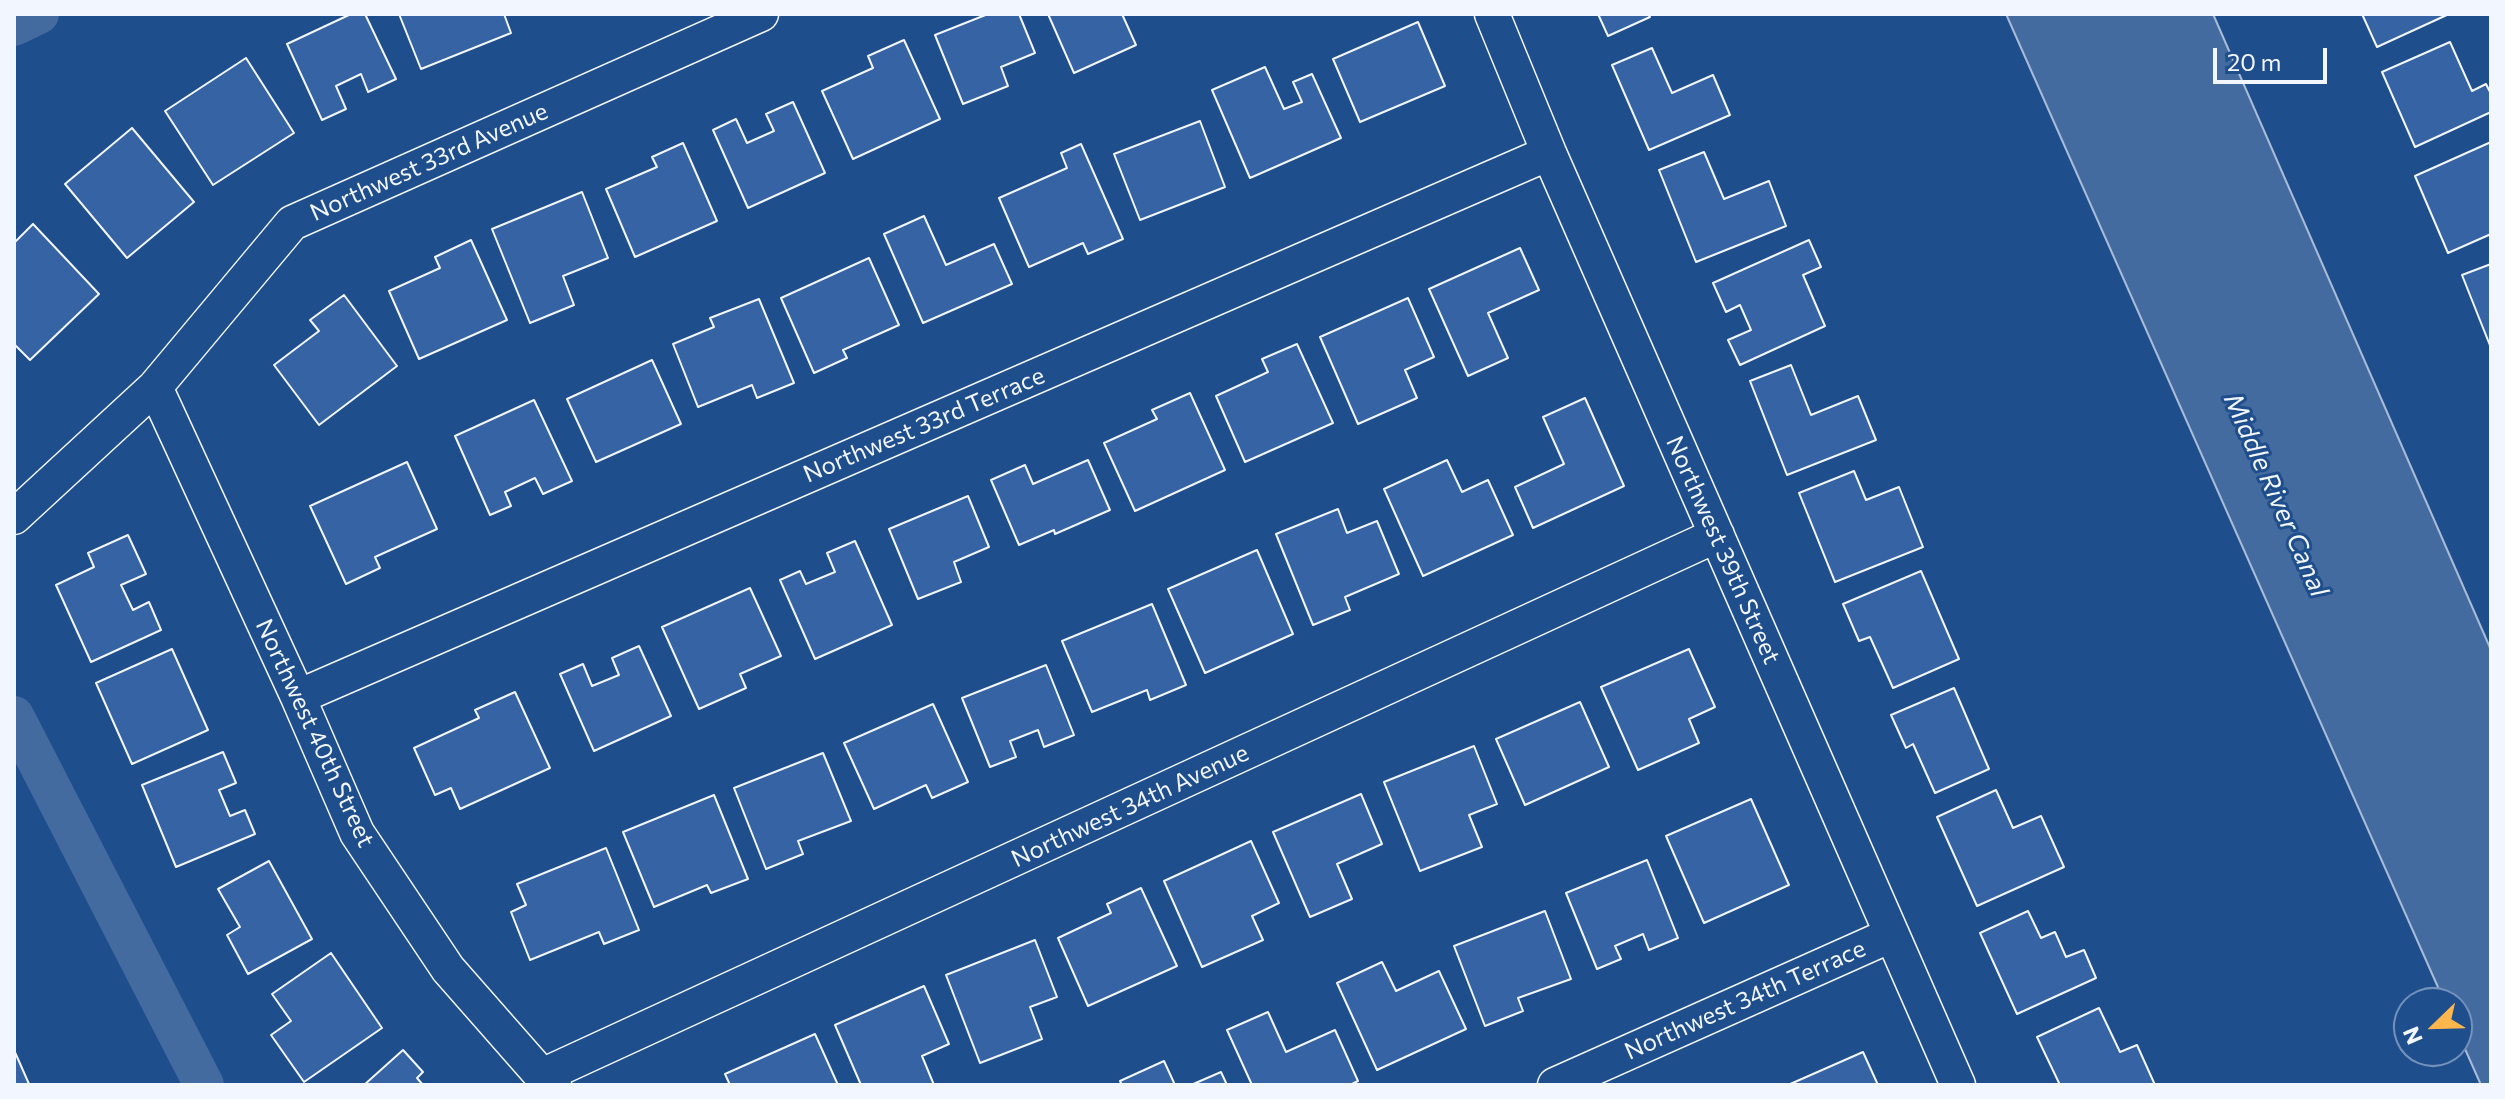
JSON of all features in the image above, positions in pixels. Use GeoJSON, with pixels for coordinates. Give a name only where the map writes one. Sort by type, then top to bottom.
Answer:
{"type":"FeatureCollection","features":[{"type":"Feature","properties":{"kind":"street","name":"Northwest 33rd Avenue"},"geometry":{"type":"LineString","coordinates":[[14,517],[155,387],[292,223],[761,14]]}},
{"type":"Feature","properties":{"kind":"street","name":"Northwest 39th Street"},"geometry":{"type":"LineString","coordinates":[[1492,14],[1549,153],[1958,1085]]}},
{"type":"Feature","properties":{"kind":"street","name":"Northwest 33rd Terrace"},"geometry":{"type":"LineString","coordinates":[[298,697],[1549,153]]}},
{"type":"Feature","properties":{"kind":"street","name":"Northwest 40th Street"},"geometry":{"type":"LineString","coordinates":[[155,387],[357,833],[448,969],[548,1081]]}},
{"type":"Feature","properties":{"kind":"street","name":"Northwest 34th Avenue"},"geometry":{"type":"LineString","coordinates":[[548,1081],[1717,535]]}},
{"type":"Feature","properties":{"kind":"street","name":"Northwest 34th Terrace"},"geometry":{"type":"LineString","coordinates":[[1555,1085],[1891,935]]}},
{"type":"Feature","properties":{"kind":"water","name":"Middle River Canal"},"geometry":{"type":"Polygon","coordinates":[[[2006,14],[2213,14],[2491,650],[2491,1085],[2481,1085],[2473,1067],[2473,987],[2438,987],[2006,14]]]}},
{"type":"Feature","properties":{"kind":"building"},"geometry":{"type":"Polygon","coordinates":[[[351,14],[365,14],[396,79],[368,92],[361,74],[336,86],[346,109],[322,120],[287,44],[351,14]]]}},
{"type":"Feature","properties":{"kind":"building"},"geometry":{"type":"Polygon","coordinates":[[[399,14],[504,14],[511,33],[421,69],[399,14]]]}},
{"type":"Feature","properties":{"kind":"building"},"geometry":{"type":"Polygon","coordinates":[[[988,14],[1019,14],[1035,53],[1001,67],[1008,86],[963,104],[935,35],[988,14]]]}},
{"type":"Feature","properties":{"kind":"building"},"geometry":{"type":"Polygon","coordinates":[[[1048,14],[1122,14],[1136,45],[1074,73],[1048,14]]]}},
{"type":"Feature","properties":{"kind":"building"},"geometry":{"type":"Polygon","coordinates":[[[1598,14],[1648,14],[1650,17],[1608,36],[1598,14]]]}},
{"type":"Feature","properties":{"kind":"building"},"geometry":{"type":"Polygon","coordinates":[[[2362,14],[2449,14],[2377,47],[2362,14]]]}},
{"type":"Feature","properties":{"kind":"building"},"geometry":{"type":"Polygon","coordinates":[[[1418,22],[1445,86],[1360,122],[1333,59],[1418,22]]]}},
{"type":"Feature","properties":{"kind":"building"},"geometry":{"type":"Polygon","coordinates":[[[904,40],[940,119],[853,159],[822,91],[873,68],[868,56],[904,40]]]}},
{"type":"Feature","properties":{"kind":"building"},"geometry":{"type":"Polygon","coordinates":[[[2450,42],[2472,91],[2486,84],[2491,94],[2491,112],[2415,147],[2382,72],[2450,42]]]}},
{"type":"Feature","properties":{"kind":"building"},"geometry":{"type":"Polygon","coordinates":[[[1652,48],[1672,93],[1713,75],[1730,115],[1649,150],[1612,65],[1652,48]]]}},
{"type":"Feature","properties":{"kind":"building"},"geometry":{"type":"Polygon","coordinates":[[[246,58],[294,133],[213,185],[165,111],[246,58]]]}},
{"type":"Feature","properties":{"kind":"building"},"geometry":{"type":"Polygon","coordinates":[[[1265,67],[1284,109],[1302,102],[1293,82],[1312,74],[1341,138],[1250,178],[1212,90],[1265,67]]]}},
{"type":"Feature","properties":{"kind":"building"},"geometry":{"type":"Polygon","coordinates":[[[793,102],[825,173],[748,208],[713,130],[736,119],[747,143],[774,131],[766,114],[793,102]]]}},
{"type":"Feature","properties":{"kind":"building"},"geometry":{"type":"Polygon","coordinates":[[[1200,121],[1225,187],[1140,220],[1114,154],[1200,121]]]}},
{"type":"Feature","properties":{"kind":"building"},"geometry":{"type":"Polygon","coordinates":[[[132,128],[194,202],[127,258],[65,184],[132,128]]]}},
{"type":"Feature","properties":{"kind":"building"},"geometry":{"type":"Polygon","coordinates":[[[2491,142],[2491,234],[2448,253],[2415,176],[2491,142]]]}},
{"type":"Feature","properties":{"kind":"building"},"geometry":{"type":"Polygon","coordinates":[[[683,143],[717,221],[635,257],[606,189],[657,167],[652,157],[683,143]]]}},
{"type":"Feature","properties":{"kind":"building"},"geometry":{"type":"Polygon","coordinates":[[[1081,144],[1123,239],[1088,254],[1083,243],[1029,267],[999,198],[1067,168],[1061,153],[1081,144]]]}},
{"type":"Feature","properties":{"kind":"building"},"geometry":{"type":"Polygon","coordinates":[[[1704,152],[1724,199],[1769,181],[1786,226],[1696,262],[1659,170],[1704,152]]]}},
{"type":"Feature","properties":{"kind":"building"},"geometry":{"type":"Polygon","coordinates":[[[582,192],[608,258],[563,276],[574,305],[530,323],[492,229],[582,192]]]}},
{"type":"Feature","properties":{"kind":"building"},"geometry":{"type":"Polygon","coordinates":[[[924,216],[946,265],[994,244],[1012,284],[923,323],[884,234],[924,216]]]}},
{"type":"Feature","properties":{"kind":"building"},"geometry":{"type":"Polygon","coordinates":[[[33,224],[99,294],[30,360],[14,344],[14,243],[33,224]]]}},
{"type":"Feature","properties":{"kind":"building"},"geometry":{"type":"Polygon","coordinates":[[[471,240],[507,320],[419,359],[389,291],[440,268],[435,257],[471,240]]]}},
{"type":"Feature","properties":{"kind":"building"},"geometry":{"type":"Polygon","coordinates":[[[1809,240],[1821,267],[1803,275],[1825,326],[1740,365],[1728,340],[1751,330],[1740,305],[1726,312],[1713,283],[1809,240]]]}},
{"type":"Feature","properties":{"kind":"building"},"geometry":{"type":"Polygon","coordinates":[[[1520,248],[1539,290],[1488,313],[1508,358],[1468,376],[1429,289],[1520,248]]]}},
{"type":"Feature","properties":{"kind":"building"},"geometry":{"type":"Polygon","coordinates":[[[869,258],[899,325],[843,350],[847,358],[814,373],[781,298],[869,258]]]}},
{"type":"Feature","properties":{"kind":"building"},"geometry":{"type":"Polygon","coordinates":[[[2491,264],[2491,348],[2462,275],[2491,264]]]}},
{"type":"Feature","properties":{"kind":"building"},"geometry":{"type":"Polygon","coordinates":[[[344,295],[397,366],[319,425],[274,365],[319,331],[310,320],[344,295]]]}},
{"type":"Feature","properties":{"kind":"building"},"geometry":{"type":"Polygon","coordinates":[[[1408,298],[1434,357],[1405,370],[1417,398],[1358,424],[1320,337],[1408,298]]]}},
{"type":"Feature","properties":{"kind":"building"},"geometry":{"type":"Polygon","coordinates":[[[759,299],[794,383],[757,398],[752,385],[698,407],[673,344],[714,327],[710,318],[759,299]]]}},
{"type":"Feature","properties":{"kind":"building"},"geometry":{"type":"Polygon","coordinates":[[[1297,344],[1333,423],[1245,462],[1216,396],[1268,372],[1262,359],[1297,344]]]}},
{"type":"Feature","properties":{"kind":"building"},"geometry":{"type":"Polygon","coordinates":[[[652,360],[681,424],[596,462],[567,399],[652,360]]]}},
{"type":"Feature","properties":{"kind":"building"},"geometry":{"type":"Polygon","coordinates":[[[1791,365],[1811,415],[1858,396],[1876,440],[1787,475],[1750,381],[1791,365]]]}},
{"type":"Feature","properties":{"kind":"building"},"geometry":{"type":"Polygon","coordinates":[[[1190,393],[1225,470],[1135,511],[1104,443],[1157,419],[1152,410],[1190,393]]]}},
{"type":"Feature","properties":{"kind":"building"},"geometry":{"type":"Polygon","coordinates":[[[1585,398],[1624,486],[1533,528],[1515,487],[1564,464],[1543,417],[1585,398]]]}},
{"type":"Feature","properties":{"kind":"building"},"geometry":{"type":"Polygon","coordinates":[[[534,400],[572,481],[543,494],[535,478],[505,492],[511,506],[490,515],[455,436],[534,400]]]}},
{"type":"Feature","properties":{"kind":"building"},"geometry":{"type":"Polygon","coordinates":[[[1088,460],[1110,510],[1055,534],[1054,530],[1019,545],[991,480],[1025,465],[1033,484],[1088,460]]]}},
{"type":"Feature","properties":{"kind":"building"},"geometry":{"type":"Polygon","coordinates":[[[1447,460],[1462,492],[1488,480],[1513,535],[1423,576],[1384,489],[1447,460]]]}},
{"type":"Feature","properties":{"kind":"building"},"geometry":{"type":"Polygon","coordinates":[[[407,462],[437,529],[375,557],[380,568],[346,584],[310,506],[407,462]]]}},
{"type":"Feature","properties":{"kind":"building"},"geometry":{"type":"Polygon","coordinates":[[[1854,471],[1866,500],[1899,487],[1923,547],[1835,582],[1799,493],[1854,471]]]}},
{"type":"Feature","properties":{"kind":"building"},"geometry":{"type":"Polygon","coordinates":[[[968,496],[989,547],[954,562],[961,582],[918,599],[889,529],[968,496]]]}},
{"type":"Feature","properties":{"kind":"building"},"geometry":{"type":"Polygon","coordinates":[[[1338,509],[1347,533],[1377,521],[1399,574],[1345,597],[1350,610],[1313,625],[1276,534],[1338,509]]]}},
{"type":"Feature","properties":{"kind":"building"},"geometry":{"type":"Polygon","coordinates":[[[128,535],[146,574],[121,585],[133,610],[149,602],[161,630],[91,662],[56,585],[94,567],[88,553],[128,535]]]}},
{"type":"Feature","properties":{"kind":"building"},"geometry":{"type":"Polygon","coordinates":[[[855,541],[892,625],[815,659],[780,580],[800,571],[806,584],[835,572],[827,553],[855,541]]]}},
{"type":"Feature","properties":{"kind":"building"},"geometry":{"type":"Polygon","coordinates":[[[1257,550],[1293,634],[1205,673],[1168,589],[1257,550]]]}},
{"type":"Feature","properties":{"kind":"building"},"geometry":{"type":"Polygon","coordinates":[[[1921,571],[1959,659],[1893,688],[1870,637],[1859,641],[1843,604],[1921,571]]]}},
{"type":"Feature","properties":{"kind":"building"},"geometry":{"type":"Polygon","coordinates":[[[750,588],[781,656],[740,674],[746,688],[699,709],[662,627],[750,588]]]}},
{"type":"Feature","properties":{"kind":"building"},"geometry":{"type":"Polygon","coordinates":[[[1152,604],[1186,685],[1150,700],[1147,690],[1092,712],[1062,641],[1152,604]]]}},
{"type":"Feature","properties":{"kind":"building"},"geometry":{"type":"Polygon","coordinates":[[[639,646],[671,716],[594,751],[560,674],[583,664],[592,686],[619,675],[612,658],[639,646]]]}},
{"type":"Feature","properties":{"kind":"building"},"geometry":{"type":"Polygon","coordinates":[[[172,649],[208,730],[132,764],[96,683],[172,649]]]}},
{"type":"Feature","properties":{"kind":"building"},"geometry":{"type":"Polygon","coordinates":[[[1689,649],[1715,707],[1689,719],[1699,743],[1638,770],[1601,687],[1689,649]]]}},
{"type":"Feature","properties":{"kind":"building"},"geometry":{"type":"Polygon","coordinates":[[[1046,665],[1074,735],[1044,747],[1038,730],[1010,741],[1016,757],[990,767],[962,698],[1046,665]]]}},
{"type":"Feature","properties":{"kind":"building"},"geometry":{"type":"Polygon","coordinates":[[[1954,688],[1989,769],[1935,793],[1913,744],[1906,748],[1891,715],[1954,688]]]}},
{"type":"Feature","properties":{"kind":"building"},"geometry":{"type":"Polygon","coordinates":[[[515,692],[550,768],[460,809],[451,788],[435,795],[414,748],[479,718],[475,710],[515,692]]]}},
{"type":"Feature","properties":{"kind":"building"},"geometry":{"type":"Polygon","coordinates":[[[1580,702],[1609,767],[1525,805],[1496,739],[1580,702]]]}},
{"type":"Feature","properties":{"kind":"building"},"geometry":{"type":"Polygon","coordinates":[[[933,704],[968,782],[932,798],[926,785],[874,809],[844,743],[933,704]]]}},
{"type":"Feature","properties":{"kind":"building"},"geometry":{"type":"Polygon","coordinates":[[[1474,746],[1497,804],[1469,815],[1482,847],[1420,871],[1384,782],[1474,746]]]}},
{"type":"Feature","properties":{"kind":"building"},"geometry":{"type":"Polygon","coordinates":[[[223,752],[236,783],[219,790],[230,816],[245,810],[255,834],[176,867],[142,785],[223,752]]]}},
{"type":"Feature","properties":{"kind":"building"},"geometry":{"type":"Polygon","coordinates":[[[823,753],[851,821],[798,841],[803,854],[766,869],[734,788],[823,753]]]}},
{"type":"Feature","properties":{"kind":"building"},"geometry":{"type":"Polygon","coordinates":[[[1996,790],[2013,828],[2041,816],[2064,867],[1977,906],[1937,817],[1996,790]]]}},
{"type":"Feature","properties":{"kind":"building"},"geometry":{"type":"Polygon","coordinates":[[[1361,794],[1382,844],[1337,864],[1352,899],[1310,917],[1273,832],[1361,794]]]}},
{"type":"Feature","properties":{"kind":"building"},"geometry":{"type":"Polygon","coordinates":[[[714,795],[748,879],[711,893],[707,885],[654,907],[623,832],[714,795]]]}},
{"type":"Feature","properties":{"kind":"building"},"geometry":{"type":"Polygon","coordinates":[[[1751,799],[1789,885],[1704,923],[1666,836],[1751,799]]]}},
{"type":"Feature","properties":{"kind":"building"},"geometry":{"type":"Polygon","coordinates":[[[1251,841],[1279,903],[1252,916],[1263,940],[1202,967],[1164,881],[1251,841]]]}},
{"type":"Feature","properties":{"kind":"building"},"geometry":{"type":"Polygon","coordinates":[[[606,848],[639,930],[604,944],[599,932],[530,960],[511,912],[526,905],[517,884],[606,848]]]}},
{"type":"Feature","properties":{"kind":"building"},"geometry":{"type":"Polygon","coordinates":[[[1647,860],[1678,938],[1649,950],[1643,934],[1615,946],[1621,959],[1597,969],[1566,893],[1647,860]]]}},
{"type":"Feature","properties":{"kind":"building"},"geometry":{"type":"Polygon","coordinates":[[[269,861],[312,939],[248,974],[227,935],[240,927],[218,889],[269,861]]]}},
{"type":"Feature","properties":{"kind":"building"},"geometry":{"type":"Polygon","coordinates":[[[1141,888],[1177,966],[1088,1006],[1058,938],[1111,913],[1107,904],[1141,888]]]}},
{"type":"Feature","properties":{"kind":"building"},"geometry":{"type":"Polygon","coordinates":[[[1545,911],[1571,979],[1518,998],[1523,1011],[1485,1026],[1454,946],[1545,911]]]}},
{"type":"Feature","properties":{"kind":"building"},"geometry":{"type":"Polygon","coordinates":[[[2028,911],[2041,938],[2055,932],[2066,957],[2084,950],[2096,978],[2017,1014],[1980,933],[2028,911]]]}},
{"type":"Feature","properties":{"kind":"building"},"geometry":{"type":"Polygon","coordinates":[[[1035,940],[1057,997],[1030,1007],[1042,1039],[980,1063],[946,975],[1035,940]]]}},
{"type":"Feature","properties":{"kind":"building"},"geometry":{"type":"Polygon","coordinates":[[[331,953],[382,1028],[304,1082],[271,1035],[291,1021],[272,994],[331,953]]]}},
{"type":"Feature","properties":{"kind":"building"},"geometry":{"type":"Polygon","coordinates":[[[1382,962],[1396,991],[1439,971],[1466,1029],[1377,1070],[1337,983],[1382,962]]]}},
{"type":"Feature","properties":{"kind":"building"},"geometry":{"type":"Polygon","coordinates":[[[924,986],[949,1044],[922,1056],[934,1085],[861,1085],[835,1025],[924,986]]]}},
{"type":"Feature","properties":{"kind":"building"},"geometry":{"type":"Polygon","coordinates":[[[2099,1008],[2120,1052],[2137,1045],[2155,1085],[2060,1085],[2037,1037],[2099,1008]]]}},
{"type":"Feature","properties":{"kind":"building"},"geometry":{"type":"Polygon","coordinates":[[[1268,1012],[1286,1052],[1335,1030],[1358,1081],[1350,1085],[1252,1085],[1227,1030],[1268,1012]]]}},
{"type":"Feature","properties":{"kind":"building"},"geometry":{"type":"Polygon","coordinates":[[[815,1034],[838,1085],[730,1085],[725,1074],[815,1034]]]}},
{"type":"Feature","properties":{"kind":"building"},"geometry":{"type":"Polygon","coordinates":[[[14,1050],[29,1084],[27,1085],[14,1085],[14,1050]]]}},
{"type":"Feature","properties":{"kind":"building"},"geometry":{"type":"Polygon","coordinates":[[[403,1050],[423,1072],[417,1078],[423,1085],[364,1085],[403,1050]]]}},
{"type":"Feature","properties":{"kind":"building"},"geometry":{"type":"Polygon","coordinates":[[[1863,1052],[1878,1085],[1788,1085],[1863,1052]]]}},
{"type":"Feature","properties":{"kind":"building"},"geometry":{"type":"Polygon","coordinates":[[[1164,1061],[1175,1085],[1122,1085],[1120,1081],[1164,1061]]]}},
{"type":"Feature","properties":{"kind":"building"},"geometry":{"type":"Polygon","coordinates":[[[1221,1072],[1227,1085],[1191,1085],[1221,1072]]]}},
{"type":"Feature","properties":{"kind":"waterway"},"geometry":{"type":"LineString","coordinates":[[14,26],[39,14]]}},
{"type":"Feature","properties":{"kind":"waterway"},"geometry":{"type":"LineString","coordinates":[[14,716],[204,1085]]}}]}
